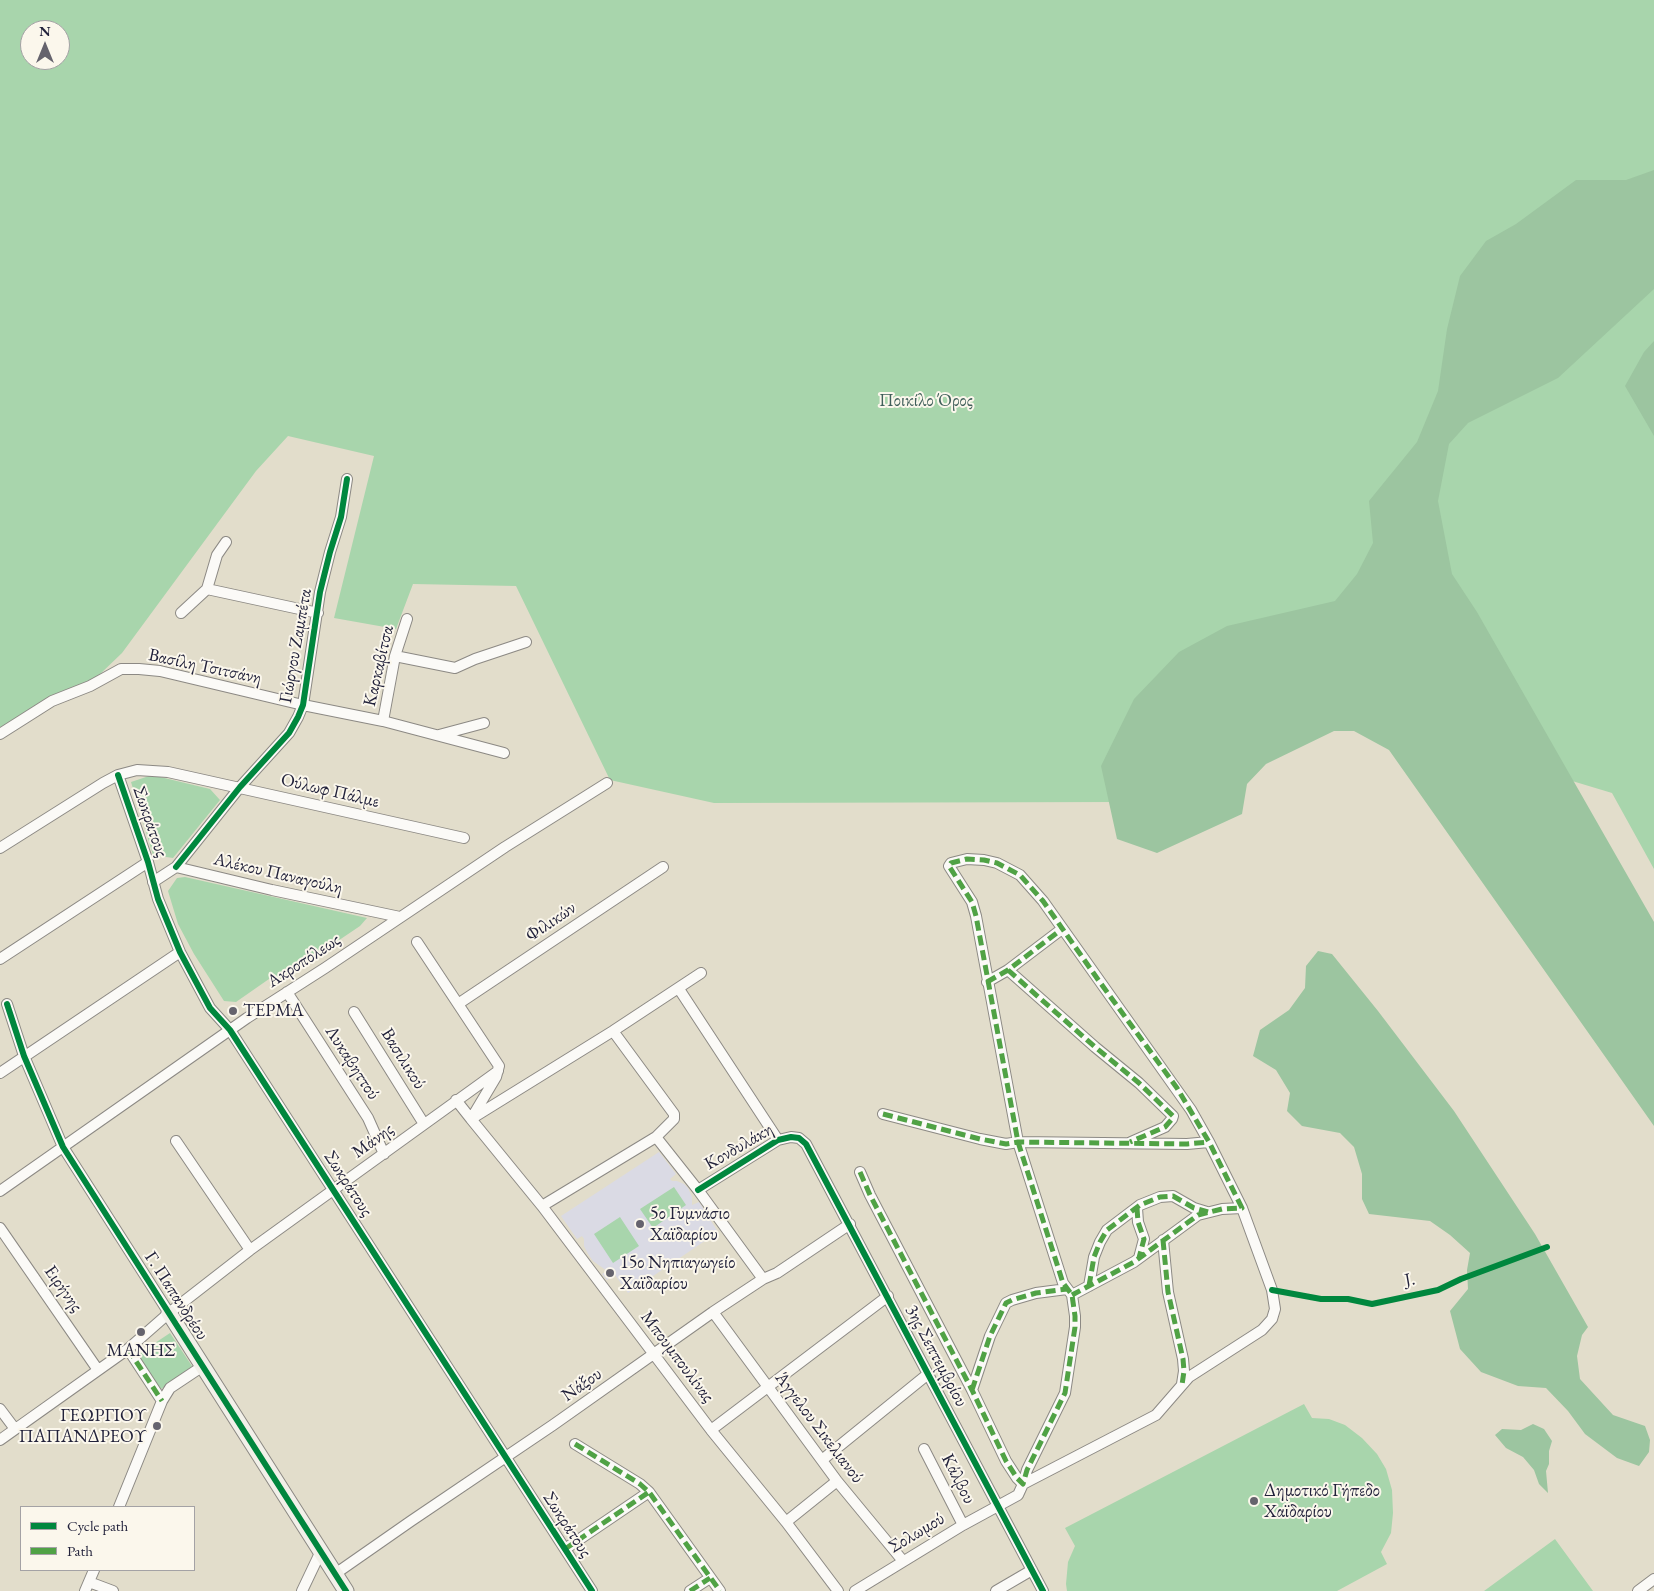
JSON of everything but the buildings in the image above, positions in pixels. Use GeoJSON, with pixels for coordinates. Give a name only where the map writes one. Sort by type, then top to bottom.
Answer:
{"type":"FeatureCollection","features":[{"type":"Feature","properties":{"kind":"street","name":"Γιώργου Ζαμπέτα"},"geometry":{"type":"LineString","coordinates":[[176,867],[240,787],[289,733],[303,705],[320,592],[341,517],[347,479]]}},
{"type":"Feature","properties":{"kind":"street"},"geometry":{"type":"LineString","coordinates":[[181,613],[207,588],[217,555],[226,542]]}},
{"type":"Feature","properties":{"kind":"street"},"geometry":{"type":"LineString","coordinates":[[207,588],[318,613]]}},
{"type":"Feature","properties":{"kind":"street","name":"Καρκαβίτσα"},"geometry":{"type":"LineString","coordinates":[[383,721],[395,656],[407,619]]}},
{"type":"Feature","properties":{"kind":"street"},"geometry":{"type":"LineString","coordinates":[[395,656],[455,668],[475,659],[526,642]]}},
{"type":"Feature","properties":{"kind":"street","name":"Βασίλη Τσιτσάνη"},"geometry":{"type":"LineString","coordinates":[[0,734],[52,701],[90,686],[121,669],[160,671],[303,705],[383,721],[504,753]]}},
{"type":"Feature","properties":{"kind":"street"},"geometry":{"type":"LineString","coordinates":[[438,736],[484,724]]}},
{"type":"Feature","properties":{"kind":"street","name":"Ούλωφ Πάλμε"},"geometry":{"type":"LineString","coordinates":[[0,848],[103,783],[118,775],[137,770],[152,770],[240,787],[464,838]]}},
{"type":"Feature","properties":{"kind":"street","name":"Σωκράτους"},"geometry":{"type":"LineString","coordinates":[[118,775],[148,862],[158,899],[180,952],[210,1008],[230,1030],[592,1591]]}},
{"type":"Feature","properties":{"kind":"street","name":"Ακροπόλεως"},"geometry":{"type":"LineString","coordinates":[[0,1191],[230,1030],[505,847],[606,783]]}},
{"type":"Feature","properties":{"kind":"street"},"geometry":{"type":"LineString","coordinates":[[967,859],[997,863],[1020,875],[1043,901],[1177,1088],[1209,1142],[1242,1208],[1272,1290],[1275,1309],[1272,1319],[1262,1330],[1189,1377],[1156,1415],[1023,1484],[1026,1470],[1065,1393],[1074,1326],[1070,1292],[1063,1283],[1018,1142],[976,916],[972,902],[949,866],[952,863],[967,859]]}},
{"type":"Feature","properties":{"kind":"street"},"geometry":{"type":"LineString","coordinates":[[0,959],[148,862]]}},
{"type":"Feature","properties":{"kind":"street"},"geometry":{"type":"LineString","coordinates":[[154,882],[176,867]]}},
{"type":"Feature","properties":{"kind":"street","name":"Αλέκου Παναγούλη"},"geometry":{"type":"LineString","coordinates":[[176,867],[281,892],[400,917]]}},
{"type":"Feature","properties":{"kind":"street","name":"Φιλικών"},"geometry":{"type":"LineString","coordinates":[[458,1004],[663,867]]}},
{"type":"Feature","properties":{"kind":"street"},"geometry":{"type":"LineString","coordinates":[[988,982],[1008,970],[1062,929]]}},
{"type":"Feature","properties":{"kind":"street"},"geometry":{"type":"LineString","coordinates":[[417,942],[496,1061],[499,1070],[471,1119]]}},
{"type":"Feature","properties":{"kind":"street"},"geometry":{"type":"LineString","coordinates":[[0,1073],[180,952]]}},
{"type":"Feature","properties":{"kind":"street"},"geometry":{"type":"LineString","coordinates":[[1008,970],[1139,1083],[1173,1116],[1172,1120],[1165,1127],[1125,1144]]}},
{"type":"Feature","properties":{"kind":"street"},"geometry":{"type":"LineString","coordinates":[[471,1119],[613,1031],[701,973]]}},
{"type":"Feature","properties":{"kind":"street"},"geometry":{"type":"LineString","coordinates":[[679,989],[778,1140]]}},
{"type":"Feature","properties":{"kind":"street","name":"Λυκαβηττού"},"geometry":{"type":"LineString","coordinates":[[288,992],[368,1118],[384,1154]]}},
{"type":"Feature","properties":{"kind":"street","name":"Γ. Παπανδρέου"},"geometry":{"type":"LineString","coordinates":[[7,1004],[24,1056],[63,1147],[346,1591]]}},
{"type":"Feature","properties":{"kind":"street","name":"Βασιλικού"},"geometry":{"type":"LineString","coordinates":[[354,1012],[424,1124]]}},
{"type":"Feature","properties":{"kind":"street"},"geometry":{"type":"LineString","coordinates":[[542,1206],[656,1137],[674,1120],[674,1114],[613,1031]]}},
{"type":"Feature","properties":{"kind":"street","name":"Μάνης"},"geometry":{"type":"LineString","coordinates":[[0,1440],[128,1349],[169,1313],[250,1250],[499,1070]]}},
{"type":"Feature","properties":{"kind":"street"},"geometry":{"type":"LineString","coordinates":[[456,1100],[471,1119]]}},
{"type":"Feature","properties":{"kind":"street"},"geometry":{"type":"LineString","coordinates":[[883,1114],[1006,1144],[1018,1142],[1187,1144],[1209,1142]]}},
{"type":"Feature","properties":{"kind":"street","name":"Μπουμπουλίνας"},"geometry":{"type":"LineString","coordinates":[[471,1119],[542,1206],[711,1430],[786,1522],[838,1591]]}},
{"type":"Feature","properties":{"kind":"street"},"geometry":{"type":"LineString","coordinates":[[656,1137],[698,1190],[763,1279]]}},
{"type":"Feature","properties":{"kind":"street","name":"Κονδυλάκη"},"geometry":{"type":"LineString","coordinates":[[698,1190],[778,1140],[791,1137],[799,1138]]}},
{"type":"Feature","properties":{"kind":"street","name":"3ης Σεπτεμβρίου"},"geometry":{"type":"LineString","coordinates":[[799,1138],[806,1144],[850,1224],[1043,1591]]}},
{"type":"Feature","properties":{"kind":"street"},"geometry":{"type":"LineString","coordinates":[[176,1141],[250,1250]]}},
{"type":"Feature","properties":{"kind":"street"},"geometry":{"type":"LineString","coordinates":[[860,1172],[870,1196],[972,1390],[1006,1461],[1023,1484]]}},
{"type":"Feature","properties":{"kind":"street"},"geometry":{"type":"LineString","coordinates":[[1089,1286],[1094,1258],[1106,1230],[1137,1208],[1160,1197],[1173,1196],[1194,1208],[1209,1212]]}},
{"type":"Feature","properties":{"kind":"street"},"geometry":{"type":"LineString","coordinates":[[1137,1208],[1138,1222],[1144,1239],[1139,1258]]}},
{"type":"Feature","properties":{"kind":"street"},"geometry":{"type":"LineString","coordinates":[[972,1390],[990,1336],[1006,1303],[1036,1293],[1070,1292],[1089,1286],[1139,1258],[1198,1215],[1222,1209],[1242,1208]]}},
{"type":"Feature","properties":{"kind":"street","name":"Νάξου"},"geometry":{"type":"LineString","coordinates":[[335,1574],[713,1312],[763,1279],[777,1273],[850,1224]]}},
{"type":"Feature","properties":{"kind":"street","name":"Ειρήνης"},"geometry":{"type":"LineString","coordinates":[[0,1228],[98,1370]]}},
{"type":"Feature","properties":{"kind":"street"},"geometry":{"type":"LineString","coordinates":[[1163,1240],[1168,1292],[1183,1360],[1182,1385]]}},
{"type":"Feature","properties":{"kind":"street"},"geometry":{"type":"LineString","coordinates":[[711,1430],[888,1296]]}},
{"type":"Feature","properties":{"kind":"street","name":"Άγγελου Σικελιανού"},"geometry":{"type":"LineString","coordinates":[[713,1312],[837,1481],[903,1561]]}},
{"type":"Feature","properties":{"kind":"street"},"geometry":{"type":"LineString","coordinates":[[128,1349],[162,1401]]}},
{"type":"Feature","properties":{"kind":"street"},"geometry":{"type":"LineString","coordinates":[[119,1506],[162,1401],[170,1388],[203,1366]]}},
{"type":"Feature","properties":{"kind":"street"},"geometry":{"type":"LineString","coordinates":[[822,1460],[928,1374]]}},
{"type":"Feature","properties":{"kind":"street"},"geometry":{"type":"LineString","coordinates":[[0,1409],[14,1430]]}},
{"type":"Feature","properties":{"kind":"street"},"geometry":{"type":"LineString","coordinates":[[575,1444],[640,1484],[649,1492],[720,1591]]}},
{"type":"Feature","properties":{"kind":"street","name":"Κάλβου"},"geometry":{"type":"LineString","coordinates":[[924,1449],[963,1524]]}},
{"type":"Feature","properties":{"kind":"street"},"geometry":{"type":"LineString","coordinates":[[786,1522],[837,1481]]}},
{"type":"Feature","properties":{"kind":"street","name":"Σολωμού"},"geometry":{"type":"LineString","coordinates":[[855,1591],[963,1524],[1018,1495],[1023,1484]]}},
{"type":"Feature","properties":{"kind":"street"},"geometry":{"type":"LineString","coordinates":[[565,1550],[649,1492]]}},
{"type":"Feature","properties":{"kind":"street"},"geometry":{"type":"LineString","coordinates":[[302,1591],[320,1550]]}},
{"type":"Feature","properties":{"kind":"street"},"geometry":{"type":"LineString","coordinates":[[996,1591],[1032,1570]]}},
{"type":"Feature","properties":{"kind":"street"},"geometry":{"type":"LineString","coordinates":[[94,1571],[87,1586],[113,1591]]}},
{"type":"Feature","properties":{"kind":"street"},"geometry":{"type":"LineString","coordinates":[[690,1591],[710,1578]]}},
{"type":"Feature","properties":{"kind":"street"},"geometry":{"type":"LineString","coordinates":[[1638,1591],[1654,1579]]}},
{"type":"Feature","properties":{"kind":"shaded area","name":"5ο Γυμνάσιο Χαϊδαρίου"},"geometry":{"type":"Polygon","coordinates":[[[659,1152],[676,1174],[670,1179],[684,1184],[688,1188],[692,1197],[692,1205],[699,1202],[718,1232],[628,1293],[615,1275],[607,1280],[602,1274],[607,1271],[593,1261],[588,1254],[582,1236],[577,1239],[561,1216],[659,1152]]]}},
{"type":"Feature","properties":{"kind":"green space","name":"Ποικίλο Όρος"},"geometry":{"type":"Polygon","coordinates":[[[0,0],[1654,0],[1654,869],[1612,793],[1330,708],[1118,802],[714,803],[610,780],[516,586],[413,584],[396,629],[334,618],[374,456],[288,436],[256,471],[122,653],[97,677],[0,732],[0,0]]]}},
{"type":"Feature","properties":{"kind":"green space"},"geometry":{"type":"Polygon","coordinates":[[[1654,170],[1654,289],[1558,378],[1468,423],[1449,444],[1438,501],[1452,574],[1477,612],[1654,922],[1654,1126],[1389,750],[1354,731],[1334,731],[1266,764],[1247,784],[1242,814],[1157,853],[1117,839],[1101,766],[1134,699],[1179,652],[1227,626],[1335,601],[1357,574],[1373,543],[1369,501],[1417,442],[1438,391],[1447,329],[1460,276],[1486,241],[1516,224],[1576,180],[1626,180],[1654,170]]]}},
{"type":"Feature","properties":{"kind":"green space"},"geometry":{"type":"Polygon","coordinates":[[[1654,341],[1654,436],[1625,386],[1644,352],[1654,341]]]}},
{"type":"Feature","properties":{"kind":"green space"},"geometry":{"type":"Polygon","coordinates":[[[152,775],[210,789],[220,800],[173,858],[153,855],[131,782],[152,775]]]}},
{"type":"Feature","properties":{"kind":"green space"},"geometry":{"type":"Polygon","coordinates":[[[185,877],[367,918],[360,926],[280,980],[269,979],[236,1002],[224,1001],[194,954],[178,924],[168,891],[177,878],[185,877]]]}},
{"type":"Feature","properties":{"kind":"green space"},"geometry":{"type":"Polygon","coordinates":[[[1318,951],[1332,954],[1378,1011],[1454,1111],[1535,1234],[1588,1327],[1582,1335],[1577,1356],[1580,1379],[1613,1415],[1645,1426],[1650,1440],[1649,1452],[1639,1466],[1617,1458],[1585,1434],[1568,1411],[1546,1388],[1518,1386],[1481,1372],[1460,1349],[1450,1311],[1468,1289],[1467,1270],[1470,1253],[1450,1235],[1430,1221],[1369,1214],[1362,1199],[1362,1174],[1354,1147],[1340,1133],[1302,1126],[1287,1111],[1290,1093],[1276,1070],[1253,1056],[1260,1030],[1289,1010],[1305,988],[1306,966],[1318,951]]]}},
{"type":"Feature","properties":{"kind":"green space"},"geometry":{"type":"Polygon","coordinates":[[[674,1187],[686,1205],[653,1228],[640,1209],[674,1187]]]}},
{"type":"Feature","properties":{"kind":"green space"},"geometry":{"type":"Polygon","coordinates":[[[620,1217],[639,1246],[613,1263],[594,1234],[620,1217]]]}},
{"type":"Feature","properties":{"kind":"green space"},"geometry":{"type":"Polygon","coordinates":[[[170,1333],[192,1366],[191,1369],[161,1389],[137,1355],[170,1333]]]}},
{"type":"Feature","properties":{"kind":"green space","name":"Δημοτικό Γήπεδο Χαϊδαρίου"},"geometry":{"type":"Polygon","coordinates":[[[1304,1404],[1312,1418],[1329,1419],[1345,1425],[1362,1438],[1377,1454],[1386,1469],[1392,1490],[1393,1513],[1391,1533],[1381,1552],[1387,1564],[1337,1591],[1067,1591],[1068,1562],[1075,1546],[1065,1528],[1304,1404]]]}},
{"type":"Feature","properties":{"kind":"green space"},"geometry":{"type":"Polygon","coordinates":[[[1533,1424],[1544,1429],[1552,1441],[1549,1451],[1549,1464],[1546,1471],[1548,1493],[1539,1484],[1534,1470],[1523,1457],[1506,1448],[1495,1435],[1502,1429],[1521,1430],[1533,1424]]]}},
{"type":"Feature","properties":{"kind":"green space"},"geometry":{"type":"Polygon","coordinates":[[[1555,1539],[1593,1591],[1484,1591],[1555,1539]]]}},
{"type":"Feature","properties":{"kind":"marked path"},"geometry":{"type":"LineString","coordinates":[[860,1172],[870,1195],[972,1390],[1006,1461],[1023,1484],[1027,1470],[1065,1393],[1075,1316],[1072,1295],[1063,1283],[1018,1142],[976,916],[972,902],[949,866],[951,863],[967,859],[997,863],[1020,875],[1043,901],[1177,1088],[1209,1142],[1242,1208],[1222,1209],[1198,1215],[1134,1262],[1072,1295]]}},
{"type":"Feature","properties":{"kind":"marked path"},"geometry":{"type":"LineString","coordinates":[[987,982],[1008,970],[1062,929]]}},
{"type":"Feature","properties":{"kind":"marked path"},"geometry":{"type":"LineString","coordinates":[[1008,970],[1139,1083],[1173,1116],[1165,1127],[1130,1142]]}},
{"type":"Feature","properties":{"kind":"marked path"},"geometry":{"type":"LineString","coordinates":[[883,1114],[1006,1144],[1018,1142],[1187,1144],[1209,1142]]}},
{"type":"Feature","properties":{"kind":"marked path"},"geometry":{"type":"LineString","coordinates":[[1089,1286],[1094,1257],[1107,1230],[1140,1205],[1160,1197],[1173,1196],[1194,1208],[1208,1212]]}},
{"type":"Feature","properties":{"kind":"marked path"},"geometry":{"type":"LineString","coordinates":[[1137,1208],[1138,1222],[1144,1239],[1139,1258]]}},
{"type":"Feature","properties":{"kind":"marked path"},"geometry":{"type":"LineString","coordinates":[[1163,1240],[1168,1292],[1183,1359],[1182,1385]]}},
{"type":"Feature","properties":{"kind":"marked path"},"geometry":{"type":"LineString","coordinates":[[972,1390],[990,1336],[1006,1303],[1036,1293],[1067,1289]]}},
{"type":"Feature","properties":{"kind":"marked path"},"geometry":{"type":"LineString","coordinates":[[128,1349],[162,1401]]}},
{"type":"Feature","properties":{"kind":"marked path"},"geometry":{"type":"LineString","coordinates":[[575,1444],[640,1484],[649,1492],[720,1591]]}},
{"type":"Feature","properties":{"kind":"marked path"},"geometry":{"type":"LineString","coordinates":[[565,1549],[649,1492]]}},
{"type":"Feature","properties":{"kind":"marked path"},"geometry":{"type":"LineString","coordinates":[[690,1591],[710,1578]]}},
{"type":"Feature","properties":{"kind":"cycle path"},"geometry":{"type":"LineString","coordinates":[[176,867],[240,787],[289,733],[298,717],[303,705],[320,592],[341,517],[347,479]]}},
{"type":"Feature","properties":{"kind":"cycle path"},"geometry":{"type":"LineString","coordinates":[[118,775],[148,862],[158,899],[180,952],[210,1008],[230,1030],[592,1591]]}},
{"type":"Feature","properties":{"kind":"cycle path"},"geometry":{"type":"LineString","coordinates":[[7,1004],[24,1056],[63,1147],[346,1591]]}},
{"type":"Feature","properties":{"kind":"cycle path"},"geometry":{"type":"LineString","coordinates":[[698,1190],[778,1140],[791,1137],[799,1138],[806,1144],[1043,1591]]}},
{"type":"Feature","properties":{"kind":"cycle path","name":"J."},"geometry":{"type":"LineString","coordinates":[[1272,1290],[1321,1299],[1348,1299],[1372,1304],[1438,1290],[1461,1279],[1547,1247]]}},
{"type":"Feature","properties":{"kind":"place","name":"ΤΕΡΜΑ"},"geometry":{"type":"Point","coordinates":[233,1011]}},
{"type":"Feature","properties":{"kind":"place","name":"5ο Γυμνάσιο Χαϊδαρίου"},"geometry":{"type":"Point","coordinates":[640,1224]}},
{"type":"Feature","properties":{"kind":"place","name":"15ο Νηπιαγωγείο Χαϊδαρίου"},"geometry":{"type":"Point","coordinates":[610,1273]}},
{"type":"Feature","properties":{"kind":"place","name":"ΜΑΝΗΣ"},"geometry":{"type":"Point","coordinates":[141,1332]}},
{"type":"Feature","properties":{"kind":"place","name":"ΓΕΩΡΓΙΟΥ ΠΑΠΑΝΔΡΕΟΥ"},"geometry":{"type":"Point","coordinates":[157,1426]}},
{"type":"Feature","properties":{"kind":"place","name":"Δημοτικό Γήπεδο Χαϊδαρίου"},"geometry":{"type":"Point","coordinates":[1254,1501]}}]}
